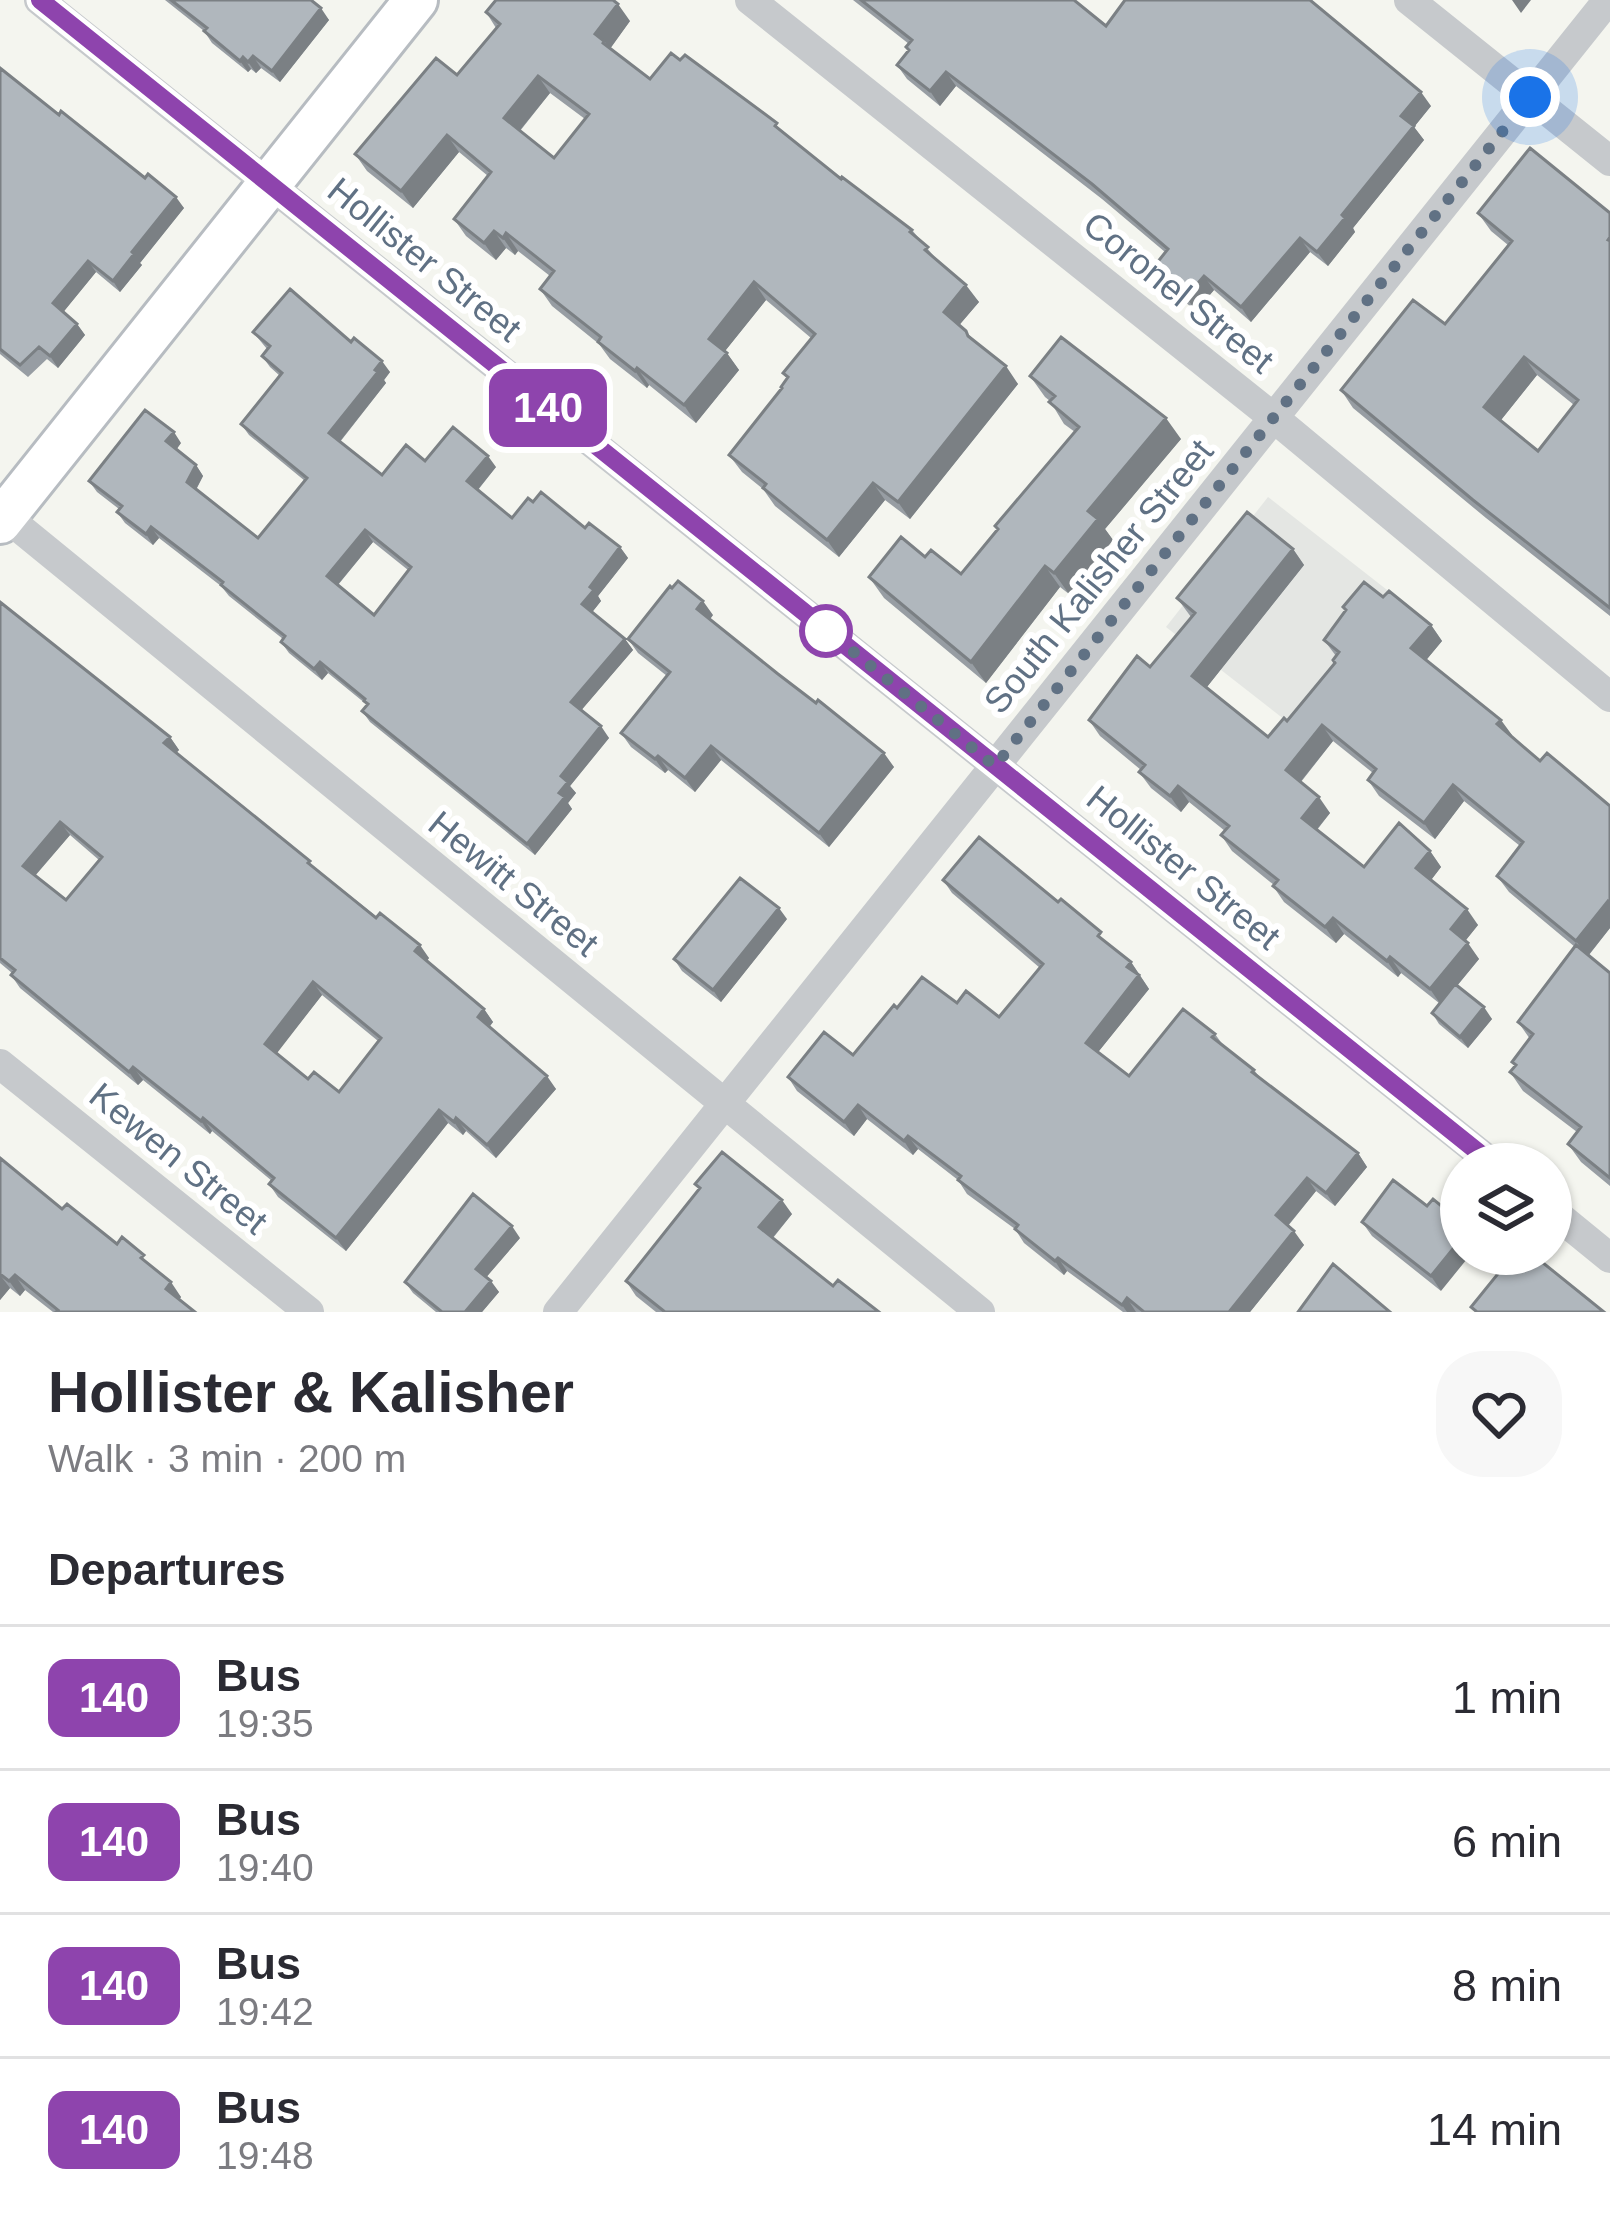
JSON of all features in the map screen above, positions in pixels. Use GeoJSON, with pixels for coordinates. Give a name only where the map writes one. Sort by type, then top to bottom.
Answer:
{"type":"FeatureCollection","features":[{"type":"Feature","properties":{"kind":"main road"},"geometry":{"type":"LineString","coordinates":[[2,517],[416,0]]}},
{"type":"Feature","properties":{"kind":"street","name":"Hollister Street"},"geometry":{"type":"LineString","coordinates":[[40,0],[1467,1143]]}},
{"type":"Feature","properties":{"kind":"street","name":"Coronel Street"},"geometry":{"type":"LineString","coordinates":[[750,0],[1274,418],[1610,697]]}},
{"type":"Feature","properties":{"kind":"street"},"geometry":{"type":"LineString","coordinates":[[1408,0],[1610,161]]}},
{"type":"Feature","properties":{"kind":"street","name":"South Kalisher Street"},"geometry":{"type":"LineString","coordinates":[[558,1312],[1608,0]]}},
{"type":"Feature","properties":{"kind":"street","name":"Hewitt Street"},"geometry":{"type":"LineString","coordinates":[[2,517],[980,1312]]}},
{"type":"Feature","properties":{"kind":"street","name":"Kewen Street"},"geometry":{"type":"LineString","coordinates":[[0,1064],[310,1312]]}},
{"type":"Feature","properties":{"kind":"street"},"geometry":{"type":"LineString","coordinates":[[1572,1227],[1610,1258]]}},
{"type":"Feature","properties":{"kind":"shaded area"},"geometry":{"type":"Polygon","coordinates":[[[1268,497],[1400,600],[1298,730],[1166,627],[1268,497]]]}},
{"type":"Feature","properties":{"kind":"building"},"geometry":{"type":"Polygon","coordinates":[[[171,0],[311,0],[321,8],[272,71],[253,56],[248,62],[243,57],[240,61],[171,0]]]}},
{"type":"Feature","properties":{"kind":"building"},"geometry":{"type":"Polygon","coordinates":[[[496,0],[613,0],[618,4],[595,34],[603,43],[650,79],[671,53],[680,60],[685,55],[912,230],[928,247],[925,250],[966,285],[944,312],[1006,366],[898,502],[873,483],[827,540],[729,455],[782,388],[788,377],[783,373],[815,334],[754,282],[709,339],[727,353],[684,405],[598,342],[601,337],[540,289],[554,271],[506,233],[503,238],[494,231],[484,243],[454,219],[491,172],[447,135],[401,191],[355,154],[436,58],[457,75],[500,24],[486,12],[496,0]],[[538,76],[504,118],[554,158],[589,114],[538,76]]]}},
{"type":"Feature","properties":{"kind":"building"},"geometry":{"type":"Polygon","coordinates":[[[861,0],[1074,0],[1106,26],[1125,0],[1310,0],[1421,92],[1401,116],[1414,126],[1317,252],[1300,238],[1241,307],[1204,276],[1186,297],[1152,269],[1168,249],[1092,184],[946,72],[930,91],[897,65],[912,40],[861,0]]]}},
{"type":"Feature","properties":{"kind":"building"},"geometry":{"type":"Polygon","coordinates":[[[0,68],[176,197],[113,281],[88,261],[53,303],[77,324],[50,356],[39,347],[20,365],[0,349],[0,68]]]}},
{"type":"Feature","properties":{"kind":"building"},"geometry":{"type":"Polygon","coordinates":[[[1530,148],[1610,213],[1610,608],[1341,390],[1413,300],[1445,324],[1512,241],[1478,213],[1530,148]],[[1524,357],[1484,407],[1538,451],[1578,400],[1524,357]]]}},
{"type":"Feature","properties":{"kind":"building"},"geometry":{"type":"Polygon","coordinates":[[[290,289],[351,342],[354,338],[382,361],[329,433],[382,475],[406,445],[425,461],[453,427],[488,456],[467,481],[512,518],[528,498],[533,502],[541,492],[585,528],[589,523],[620,547],[582,604],[625,639],[571,702],[601,726],[561,776],[568,782],[559,793],[565,797],[527,844],[362,711],[368,704],[365,699],[320,662],[314,669],[281,642],[285,636],[223,582],[151,527],[146,534],[117,512],[122,506],[89,481],[145,410],[174,432],[166,441],[196,465],[187,482],[258,538],[307,478],[241,424],[282,373],[262,356],[270,346],[253,332],[290,289]],[[365,530],[327,576],[374,615],[411,567],[365,530]]]}},
{"type":"Feature","properties":{"kind":"building"},"geometry":{"type":"Polygon","coordinates":[[[1061,337],[1166,418],[1088,511],[1098,519],[1054,573],[1045,566],[971,662],[869,577],[901,537],[925,557],[931,550],[961,574],[998,529],[995,526],[1079,427],[1049,402],[1055,396],[1030,376],[1061,337]]]}},
{"type":"Feature","properties":{"kind":"building"},"geometry":{"type":"Polygon","coordinates":[[[1247,512],[1293,549],[1192,676],[1268,737],[1335,663],[1339,652],[1324,640],[1346,610],[1343,607],[1364,582],[1383,597],[1389,591],[1431,625],[1411,648],[1501,720],[1497,724],[1540,761],[1547,753],[1610,806],[1610,903],[1576,941],[1497,876],[1523,842],[1453,785],[1424,823],[1368,780],[1376,769],[1322,725],[1286,770],[1319,797],[1302,818],[1364,867],[1399,823],[1430,851],[1416,868],[1467,909],[1451,929],[1468,943],[1430,989],[1333,918],[1325,927],[1273,886],[1278,880],[1221,835],[1229,826],[1178,786],[1170,796],[1139,772],[1145,765],[1089,720],[1137,656],[1150,667],[1195,613],[1177,598],[1247,512]]]}},
{"type":"Feature","properties":{"kind":"building"},"geometry":{"type":"Polygon","coordinates":[[[678,581],[703,601],[697,609],[884,753],[819,833],[711,746],[685,778],[621,733],[670,672],[628,639],[678,581]]]}},
{"type":"Feature","properties":{"kind":"building"},"geometry":{"type":"Polygon","coordinates":[[[0,602],[170,737],[164,743],[308,863],[376,918],[380,913],[420,945],[415,951],[484,1009],[478,1017],[547,1076],[487,1145],[439,1110],[336,1238],[269,1184],[274,1178],[203,1118],[201,1121],[133,1067],[129,1072],[11,975],[15,970],[0,958],[0,602]],[[60,822],[23,866],[66,900],[102,857],[60,822]],[[313,982],[265,1044],[308,1079],[314,1072],[339,1092],[381,1038],[313,982]]]}},
{"type":"Feature","properties":{"kind":"building"},"geometry":{"type":"Polygon","coordinates":[[[979,837],[1101,932],[1098,936],[1131,962],[1127,967],[1139,975],[1086,1043],[1129,1076],[1183,1009],[1252,1072],[1358,1153],[1326,1193],[1307,1178],[1276,1215],[1294,1231],[1229,1312],[1144,1312],[1127,1298],[1122,1305],[1058,1258],[1055,1261],[1015,1229],[1018,1225],[958,1180],[961,1176],[908,1136],[904,1141],[858,1105],[844,1122],[788,1077],[824,1032],[853,1055],[922,977],[957,1003],[966,991],[999,1017],[1043,964],[943,880],[979,837]]]}},
{"type":"Feature","properties":{"kind":"building"},"geometry":{"type":"Polygon","coordinates":[[[740,878],[779,908],[713,990],[674,959],[740,878]]]}},
{"type":"Feature","properties":{"kind":"building"},"geometry":{"type":"Polygon","coordinates":[[[1576,945],[1610,973],[1610,1178],[1569,1143],[1581,1127],[1510,1072],[1533,1034],[1518,1022],[1576,945]]]}},
{"type":"Feature","properties":{"kind":"building"},"geometry":{"type":"Polygon","coordinates":[[[1455,984],[1484,1007],[1460,1037],[1432,1013],[1455,984]]]}},
{"type":"Feature","properties":{"kind":"building"},"geometry":{"type":"Polygon","coordinates":[[[722,1152],[782,1200],[759,1227],[833,1286],[838,1280],[879,1312],[665,1312],[626,1281],[700,1188],[695,1184],[722,1152]]]}},
{"type":"Feature","properties":{"kind":"building"},"geometry":{"type":"Polygon","coordinates":[[[0,1158],[62,1209],[67,1204],[117,1244],[122,1237],[171,1282],[166,1289],[195,1312],[56,1312],[15,1275],[9,1281],[0,1274],[0,1158]]]}},
{"type":"Feature","properties":{"kind":"building"},"geometry":{"type":"Polygon","coordinates":[[[1393,1180],[1427,1206],[1433,1199],[1440,1205],[1440,1265],[1431,1276],[1362,1222],[1393,1180]]]}},
{"type":"Feature","properties":{"kind":"building"},"geometry":{"type":"Polygon","coordinates":[[[473,1194],[512,1226],[476,1269],[491,1281],[465,1312],[442,1312],[405,1282],[473,1194]]]}},
{"type":"Feature","properties":{"kind":"building"},"geometry":{"type":"Polygon","coordinates":[[[1333,1264],[1390,1312],[1298,1312],[1333,1264]]]}},
{"type":"Feature","properties":{"kind":"building"},"geometry":{"type":"Polygon","coordinates":[[[1497,1275],[1558,1275],[1604,1312],[1477,1312],[1471,1307],[1497,1275]]]}},
{"type":"Feature","properties":{"kind":"bus line","name":"140"},"geometry":{"type":"LineString","coordinates":[[40,0],[1467,1143]]}},
{"type":"Feature","properties":{"kind":"route"},"geometry":{"type":"LineString","coordinates":[[826,631],[815,621],[995,766],[1530,97]]}}]}
